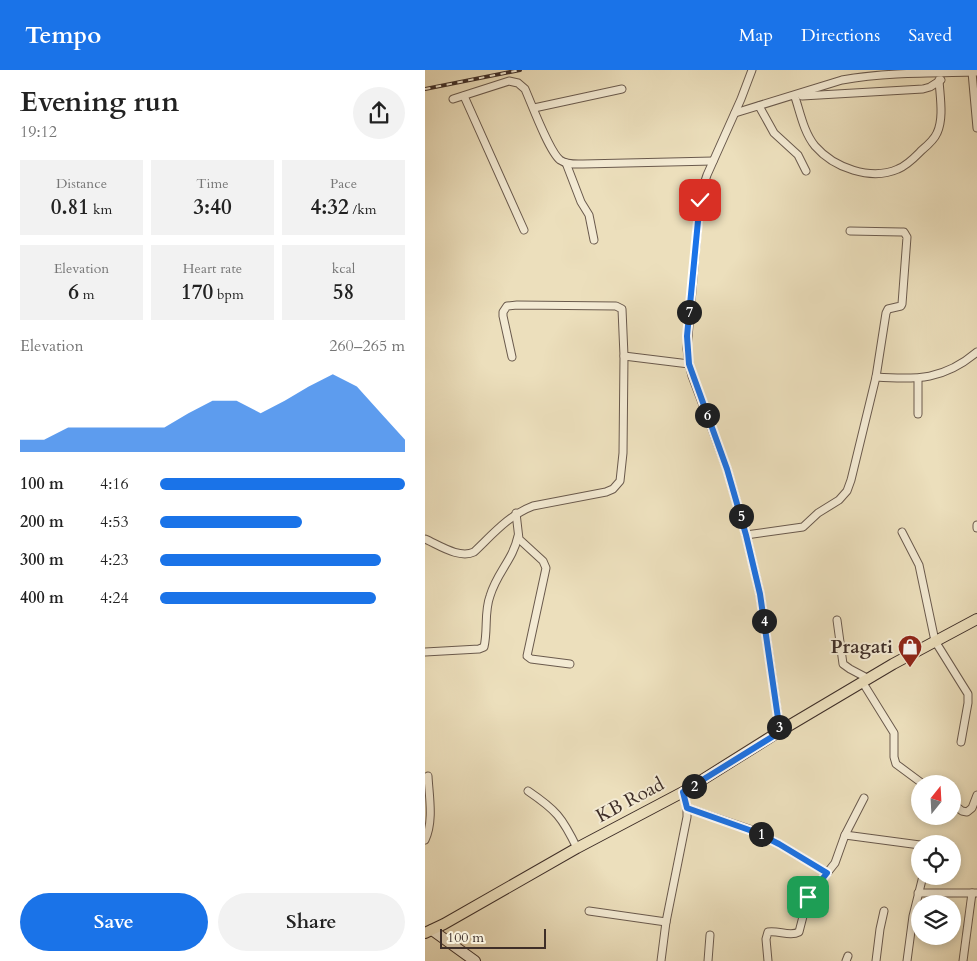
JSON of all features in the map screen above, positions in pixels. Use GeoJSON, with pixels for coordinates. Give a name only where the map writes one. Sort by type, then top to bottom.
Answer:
{"type":"FeatureCollection","features":[{"type":"Feature","properties":{"kind":"main road","name":"KB Road"},"geometry":{"type":"LineString","coordinates":[[429,931],[577,848],[683,792],[866,681],[977,619]]}},
{"type":"Feature","properties":{"kind":"main road"},"geometry":{"type":"LineString","coordinates":[[429,931],[475,961]]}},
{"type":"Feature","properties":{"kind":"street"},"geometry":{"type":"LineString","coordinates":[[752,70],[704,182],[698,220],[687,336],[689,364],[727,469],[746,535],[760,594],[780,732]]}},
{"type":"Feature","properties":{"kind":"street"},"geometry":{"type":"LineString","coordinates":[[735,113],[792,97],[842,80],[874,74],[974,72],[977,128]]}},
{"type":"Feature","properties":{"kind":"street"},"geometry":{"type":"LineString","coordinates":[[792,97],[923,89],[930,87],[949,74]]}},
{"type":"Feature","properties":{"kind":"street"},"geometry":{"type":"LineString","coordinates":[[792,97],[813,144],[820,151],[837,163],[856,170],[885,172],[906,165],[936,136],[941,117],[939,80]]}},
{"type":"Feature","properties":{"kind":"street"},"geometry":{"type":"LineString","coordinates":[[453,99],[514,81],[522,85],[553,151],[561,161],[567,163],[713,161]]}},
{"type":"Feature","properties":{"kind":"street"},"geometry":{"type":"LineString","coordinates":[[534,108],[623,89]]}},
{"type":"Feature","properties":{"kind":"street"},"geometry":{"type":"LineString","coordinates":[[464,96],[523,230]]}},
{"type":"Feature","properties":{"kind":"street"},"geometry":{"type":"LineString","coordinates":[[759,106],[774,133],[798,155],[807,171]]}},
{"type":"Feature","properties":{"kind":"street"},"geometry":{"type":"LineString","coordinates":[[567,163],[581,202],[589,215],[594,240]]}},
{"type":"Feature","properties":{"kind":"street"},"geometry":{"type":"LineString","coordinates":[[746,535],[803,527],[814,516],[843,496],[850,485],[876,377],[886,313],[888,309],[901,306],[902,304],[907,237],[904,232],[849,231]]}},
{"type":"Feature","properties":{"kind":"street"},"geometry":{"type":"LineString","coordinates":[[425,539],[458,553],[469,554],[475,552],[508,519],[533,506],[606,492],[618,485],[623,453],[624,356],[622,308],[507,306],[503,312],[512,357]]}},
{"type":"Feature","properties":{"kind":"street"},"geometry":{"type":"LineString","coordinates":[[876,377],[917,379],[938,374],[957,367],[977,352]]}},
{"type":"Feature","properties":{"kind":"street"},"geometry":{"type":"LineString","coordinates":[[624,356],[689,364]]}},
{"type":"Feature","properties":{"kind":"street"},"geometry":{"type":"LineString","coordinates":[[917,379],[919,414]]}},
{"type":"Feature","properties":{"kind":"street"},"geometry":{"type":"LineString","coordinates":[[516,514],[518,536],[521,542],[543,561],[546,568],[527,656],[531,659],[570,664]]}},
{"type":"Feature","properties":{"kind":"street"},"geometry":{"type":"LineString","coordinates":[[902,532],[919,565],[935,642],[965,689],[969,699],[961,742]]}},
{"type":"Feature","properties":{"kind":"street"},"geometry":{"type":"LineString","coordinates":[[425,652],[484,647],[490,595],[499,575],[512,556],[518,536]]}},
{"type":"Feature","properties":{"kind":"street"},"geometry":{"type":"LineString","coordinates":[[837,620],[843,664],[866,681],[894,734],[896,764],[911,775]]}},
{"type":"Feature","properties":{"kind":"street"},"geometry":{"type":"LineString","coordinates":[[425,840],[430,816],[429,776]]}},
{"type":"Feature","properties":{"kind":"street"},"geometry":{"type":"LineString","coordinates":[[528,791],[551,808],[563,820],[577,848]]}},
{"type":"Feature","properties":{"kind":"street"},"geometry":{"type":"LineString","coordinates":[[661,961],[666,922],[687,808],[683,792]]}},
{"type":"Feature","properties":{"kind":"street"},"geometry":{"type":"LineString","coordinates":[[961,810],[969,812],[977,795]]}},
{"type":"Feature","properties":{"kind":"street"},"geometry":{"type":"LineString","coordinates":[[768,961],[768,932],[794,934],[799,932],[808,897],[835,862],[845,835],[863,798]]}},
{"type":"Feature","properties":{"kind":"street"},"geometry":{"type":"LineString","coordinates":[[687,808],[755,832],[827,873]]}},
{"type":"Feature","properties":{"kind":"street"},"geometry":{"type":"LineString","coordinates":[[845,835],[911,844]]}},
{"type":"Feature","properties":{"kind":"street"},"geometry":{"type":"LineString","coordinates":[[907,961],[912,922],[920,885]]}},
{"type":"Feature","properties":{"kind":"street"},"geometry":{"type":"LineString","coordinates":[[918,893],[974,893],[963,961]]}},
{"type":"Feature","properties":{"kind":"street"},"geometry":{"type":"LineString","coordinates":[[589,911],[666,922]]}},
{"type":"Feature","properties":{"kind":"street"},"geometry":{"type":"LineString","coordinates":[[876,961],[884,911]]}},
{"type":"Feature","properties":{"kind":"street"},"geometry":{"type":"LineString","coordinates":[[708,961],[710,935]]}},
{"type":"Feature","properties":{"kind":"railway"},"geometry":{"type":"LineString","coordinates":[[425,89],[520,70]]}},
{"type":"Feature","properties":{"kind":"place","name":"Pragati"},"geometry":{"type":"Point","coordinates":[910,668]}},
{"type":"Feature","properties":{"kind":"route"},"geometry":{"type":"LineString","coordinates":[[700,200],[687,336],[689,364],[737,498],[760,594],[780,732],[683,792],[687,808],[755,832],[827,873],[808,897]]}}]}
